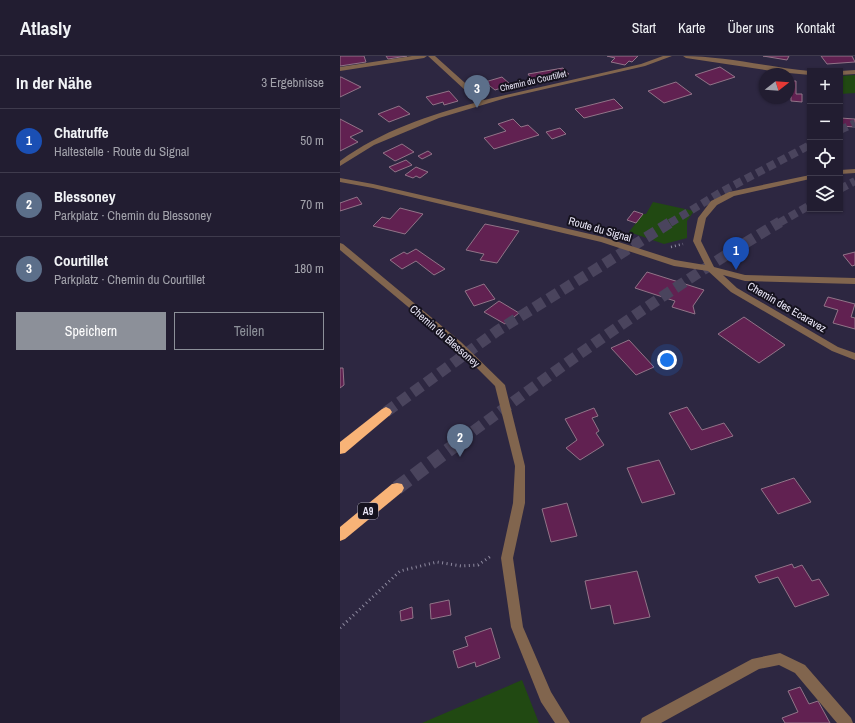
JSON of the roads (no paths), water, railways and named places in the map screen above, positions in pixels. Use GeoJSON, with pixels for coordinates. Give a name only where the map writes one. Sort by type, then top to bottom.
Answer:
{"type":"FeatureCollection","features":[{"type":"Feature","properties":{"kind":"highway"},"geometry":{"type":"LineString","coordinates":[[340,448],[386,412]]}},
{"type":"Feature","properties":{"kind":"highway","name":"A9"},"geometry":{"type":"LineString","coordinates":[[340,535],[397,488]]}},
{"type":"Feature","properties":{"kind":"street"},"geometry":{"type":"LineString","coordinates":[[340,69],[424,56]]}},
{"type":"Feature","properties":{"kind":"street"},"geometry":{"type":"LineString","coordinates":[[431,56],[482,102]]}},
{"type":"Feature","properties":{"kind":"street","name":"Chemin du Courtillet"},"geometry":{"type":"LineString","coordinates":[[340,164],[370,144],[425,121],[482,102],[637,66],[669,56]]}},
{"type":"Feature","properties":{"kind":"street"},"geometry":{"type":"LineString","coordinates":[[686,56],[778,70],[807,73]]}},
{"type":"Feature","properties":{"kind":"street"},"geometry":{"type":"LineString","coordinates":[[843,73],[855,72]]}},
{"type":"Feature","properties":{"kind":"street"},"geometry":{"type":"LineString","coordinates":[[843,172],[855,171]]}},
{"type":"Feature","properties":{"kind":"street"},"geometry":{"type":"LineString","coordinates":[[712,269],[698,240],[702,218],[714,203],[732,194],[807,178]]}},
{"type":"Feature","properties":{"kind":"street","name":"Route du Signal"},"geometry":{"type":"LineString","coordinates":[[340,180],[366,184],[603,240],[674,263],[712,269],[745,278],[855,281]]}},
{"type":"Feature","properties":{"kind":"street","name":"Chemin du Blessoney"},"geometry":{"type":"LineString","coordinates":[[340,246],[458,344],[500,385],[520,466],[519,502],[507,558],[517,627],[546,697],[563,723]]}},
{"type":"Feature","properties":{"kind":"street","name":"Chemin des Ecaravez"},"geometry":{"type":"LineString","coordinates":[[712,269],[734,290],[835,349],[855,357]]}},
{"type":"Feature","properties":{"kind":"street"},"geometry":{"type":"LineString","coordinates":[[647,723],[757,663],[780,659],[800,669],[846,723]]}},
{"type":"Feature","properties":{"kind":"tunnel"},"geometry":{"type":"LineString","coordinates":[[843,129],[855,123]]}},
{"type":"Feature","properties":{"kind":"tunnel"},"geometry":{"type":"LineString","coordinates":[[670,223],[723,191],[807,147]]}},
{"type":"Feature","properties":{"kind":"tunnel"},"geometry":{"type":"LineString","coordinates":[[843,187],[855,181]]}},
{"type":"Feature","properties":{"kind":"tunnel"},"geometry":{"type":"LineString","coordinates":[[779,223],[807,207]]}},
{"type":"Feature","properties":{"kind":"tunnel"},"geometry":{"type":"LineString","coordinates":[[386,412],[497,331],[671,222]]}},
{"type":"Feature","properties":{"kind":"tunnel"},"geometry":{"type":"LineString","coordinates":[[460,441],[617,327],[698,273],[780,222]]}},
{"type":"Feature","properties":{"kind":"tunnel"},"geometry":{"type":"LineString","coordinates":[[397,488],[462,440]]}},
{"type":"Feature","properties":{"kind":"place","name":"Courtillet"},"geometry":{"type":"Point","coordinates":[477,108]}},
{"type":"Feature","properties":{"kind":"place","name":"Chatruffe"},"geometry":{"type":"Point","coordinates":[736,270]}},
{"type":"Feature","properties":{"kind":"place","name":"Blessoney"},"geometry":{"type":"Point","coordinates":[460,457]}}]}
